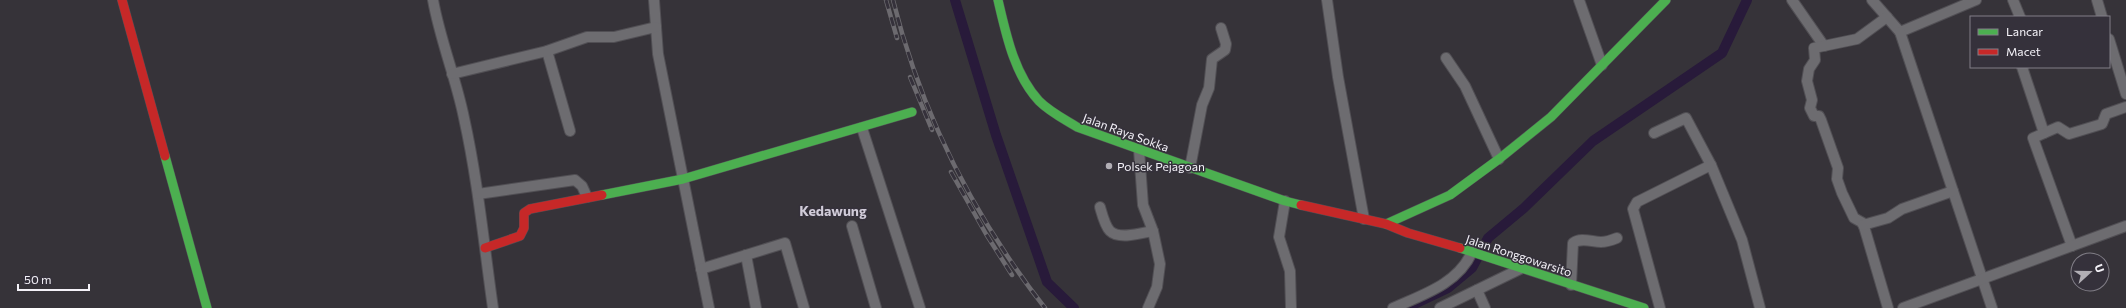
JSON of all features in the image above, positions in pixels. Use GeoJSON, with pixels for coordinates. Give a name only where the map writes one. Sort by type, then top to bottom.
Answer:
{"type":"FeatureCollection","features":[{"type":"Feature","properties":{"kind":"main road"},"geometry":{"type":"LineString","coordinates":[[122,0],[207,308]]}},
{"type":"Feature","properties":{"kind":"main road","name":"Jalan Raya Sokka"},"geometry":{"type":"LineString","coordinates":[[998,0],[1010,48],[1036,97],[1057,115],[1077,127],[1285,201],[1386,224]]}},
{"type":"Feature","properties":{"kind":"main road"},"geometry":{"type":"LineString","coordinates":[[1386,224],[1450,196],[1499,160],[1551,117],[1666,0]]}},
{"type":"Feature","properties":{"kind":"main road"},"geometry":{"type":"LineString","coordinates":[[485,248],[520,236],[524,228],[524,213],[530,208],[683,179],[862,128],[912,112]]}},
{"type":"Feature","properties":{"kind":"main road"},"geometry":{"type":"LineString","coordinates":[[1408,233],[1413,212]]}},
{"type":"Feature","properties":{"kind":"main road","name":"Jalan Ronggowarsito"},"geometry":{"type":"LineString","coordinates":[[1386,224],[1408,233],[1488,256],[1520,269],[1643,308]]}},
{"type":"Feature","properties":{"kind":"street"},"geometry":{"type":"LineString","coordinates":[[434,0],[437,25],[464,117],[478,194],[493,308]]}},
{"type":"Feature","properties":{"kind":"street"},"geometry":{"type":"LineString","coordinates":[[654,0],[658,54],[709,308]]}},
{"type":"Feature","properties":{"kind":"street"},"geometry":{"type":"LineString","coordinates":[[1326,0],[1338,77],[1364,219]]}},
{"type":"Feature","properties":{"kind":"street"},"geometry":{"type":"LineString","coordinates":[[1579,0],[1602,65]]}},
{"type":"Feature","properties":{"kind":"street"},"geometry":{"type":"LineString","coordinates":[[1792,0],[1824,46]]}},
{"type":"Feature","properties":{"kind":"street"},"geometry":{"type":"LineString","coordinates":[[1872,0],[1900,32],[1992,308]]}},
{"type":"Feature","properties":{"kind":"street"},"geometry":{"type":"LineString","coordinates":[[1900,32],[1976,0]]}},
{"type":"Feature","properties":{"kind":"street"},"geometry":{"type":"LineString","coordinates":[[2013,0],[2020,16]]}},
{"type":"Feature","properties":{"kind":"street"},"geometry":{"type":"LineString","coordinates":[[2097,0],[2102,16]]}},
{"type":"Feature","properties":{"kind":"street"},"geometry":{"type":"LineString","coordinates":[[1887,17],[1857,39],[1817,47],[1814,50],[1815,58],[1807,81],[1812,100],[1810,108],[1814,116],[1819,116],[1821,120],[1838,168],[1837,179],[1842,193],[1854,218],[1862,222],[1888,308]]}},
{"type":"Feature","properties":{"kind":"street"},"geometry":{"type":"LineString","coordinates":[[452,74],[547,51],[587,37],[614,37],[656,27]]}},
{"type":"Feature","properties":{"kind":"street"},"geometry":{"type":"LineString","coordinates":[[1190,168],[1202,105],[1209,88],[1212,58],[1224,52],[1226,47],[1221,28]]}},
{"type":"Feature","properties":{"kind":"street"},"geometry":{"type":"LineString","coordinates":[[2110,42],[2126,93]]}},
{"type":"Feature","properties":{"kind":"street"},"geometry":{"type":"LineString","coordinates":[[547,51],[570,131]]}},
{"type":"Feature","properties":{"kind":"street"},"geometry":{"type":"LineString","coordinates":[[1446,58],[1465,86],[1499,160]]}},
{"type":"Feature","properties":{"kind":"street"},"geometry":{"type":"LineString","coordinates":[[2022,68],[2044,133]]}},
{"type":"Feature","properties":{"kind":"street"},"geometry":{"type":"LineString","coordinates":[[2072,246],[2032,140],[2034,137],[2058,127],[2069,134],[2077,133],[2102,124],[2106,114],[2126,107]]}},
{"type":"Feature","properties":{"kind":"street"},"geometry":{"type":"LineString","coordinates":[[1654,133],[1686,118],[1711,165],[1742,240],[1760,308]]}},
{"type":"Feature","properties":{"kind":"street"},"geometry":{"type":"LineString","coordinates":[[862,128],[917,307]]}},
{"type":"Feature","properties":{"kind":"street"},"geometry":{"type":"LineString","coordinates":[[1139,150],[1143,205],[1154,231],[1160,264],[1157,287],[1148,308]]}},
{"type":"Feature","properties":{"kind":"street"},"geometry":{"type":"LineString","coordinates":[[1660,308],[1633,209],[1637,202],[1711,165]]}},
{"type":"Feature","properties":{"kind":"street"},"geometry":{"type":"LineString","coordinates":[[478,194],[575,180],[582,186],[587,198]]}},
{"type":"Feature","properties":{"kind":"street"},"geometry":{"type":"LineString","coordinates":[[1863,225],[1888,218],[1902,210],[1954,191]]}},
{"type":"Feature","properties":{"kind":"street"},"geometry":{"type":"LineString","coordinates":[[1285,201],[1279,237],[1290,271],[1290,308]]}},
{"type":"Feature","properties":{"kind":"street"},"geometry":{"type":"LineString","coordinates":[[1100,207],[1109,230],[1114,233],[1134,234],[1154,231]]}},
{"type":"Feature","properties":{"kind":"street"},"geometry":{"type":"LineString","coordinates":[[852,226],[876,308]]}},
{"type":"Feature","properties":{"kind":"street"},"geometry":{"type":"LineString","coordinates":[[1903,308],[2126,226]]}},
{"type":"Feature","properties":{"kind":"street"},"geometry":{"type":"LineString","coordinates":[[1571,285],[1573,243],[1577,240],[1602,242],[1617,238]]}},
{"type":"Feature","properties":{"kind":"street"},"geometry":{"type":"LineString","coordinates":[[701,269],[785,243],[804,308]]}},
{"type":"Feature","properties":{"kind":"street"},"geometry":{"type":"LineString","coordinates":[[1392,308],[1432,290],[1454,276],[1467,263],[1474,253]]}},
{"type":"Feature","properties":{"kind":"street"},"geometry":{"type":"LineString","coordinates":[[746,256],[756,308]]}},
{"type":"Feature","properties":{"kind":"street"},"geometry":{"type":"LineString","coordinates":[[1440,308],[1520,269]]}},
{"type":"Feature","properties":{"kind":"street"},"geometry":{"type":"LineString","coordinates":[[1477,290],[1485,308]]}},
{"type":"Feature","properties":{"kind":"waterway"},"geometry":{"type":"LineString","coordinates":[[955,0],[996,135],[1047,282],[1074,308]]}},
{"type":"Feature","properties":{"kind":"waterway"},"geometry":{"type":"LineString","coordinates":[[1406,308],[1448,288],[1472,268],[1488,238],[1524,208],[1593,141],[1722,53],[1747,0]]}},
{"type":"Feature","properties":{"kind":"railway"},"geometry":{"type":"LineString","coordinates":[[886,0],[897,38]]}},
{"type":"Feature","properties":{"kind":"railway"},"geometry":{"type":"LineString","coordinates":[[893,0],[919,83],[953,162],[995,237],[1045,308]]}},
{"type":"Feature","properties":{"kind":"railway"},"geometry":{"type":"LineString","coordinates":[[910,77],[932,130]]}},
{"type":"Feature","properties":{"kind":"railway"},"geometry":{"type":"LineString","coordinates":[[951,172],[986,234],[1012,275]]}},
{"type":"Feature","properties":{"kind":"traffic: fast"},"geometry":{"type":"LineString","coordinates":[[998,0],[1012,53],[1023,79],[1039,101],[1052,112],[1077,127],[1285,201],[1301,205]]}},
{"type":"Feature","properties":{"kind":"traffic: fast"},"geometry":{"type":"LineString","coordinates":[[1386,224],[1450,195],[1499,159],[1551,117],[1666,0]]}},
{"type":"Feature","properties":{"kind":"traffic: fast"},"geometry":{"type":"LineString","coordinates":[[602,195],[683,179],[912,112]]}},
{"type":"Feature","properties":{"kind":"traffic: fast"},"geometry":{"type":"LineString","coordinates":[[165,156],[207,308]]}},
{"type":"Feature","properties":{"kind":"traffic: fast"},"geometry":{"type":"LineString","coordinates":[[1460,248],[1644,308]]}},
{"type":"Feature","properties":{"kind":"traffic: jam"},"geometry":{"type":"LineString","coordinates":[[122,0],[165,156]]}},
{"type":"Feature","properties":{"kind":"traffic: jam"},"geometry":{"type":"LineString","coordinates":[[485,248],[520,236],[524,228],[524,213],[530,209],[602,195]]}},
{"type":"Feature","properties":{"kind":"traffic: jam"},"geometry":{"type":"LineString","coordinates":[[1301,205],[1386,224],[1408,233],[1460,248]]}},
{"type":"Feature","properties":{"kind":"place","name":"Polsek Pejagoan"},"geometry":{"type":"Point","coordinates":[1109,166]}},
{"type":"Feature","properties":{"kind":"district","name":"Kedawung"},"geometry":{"type":"Point","coordinates":[833,210]}}]}
